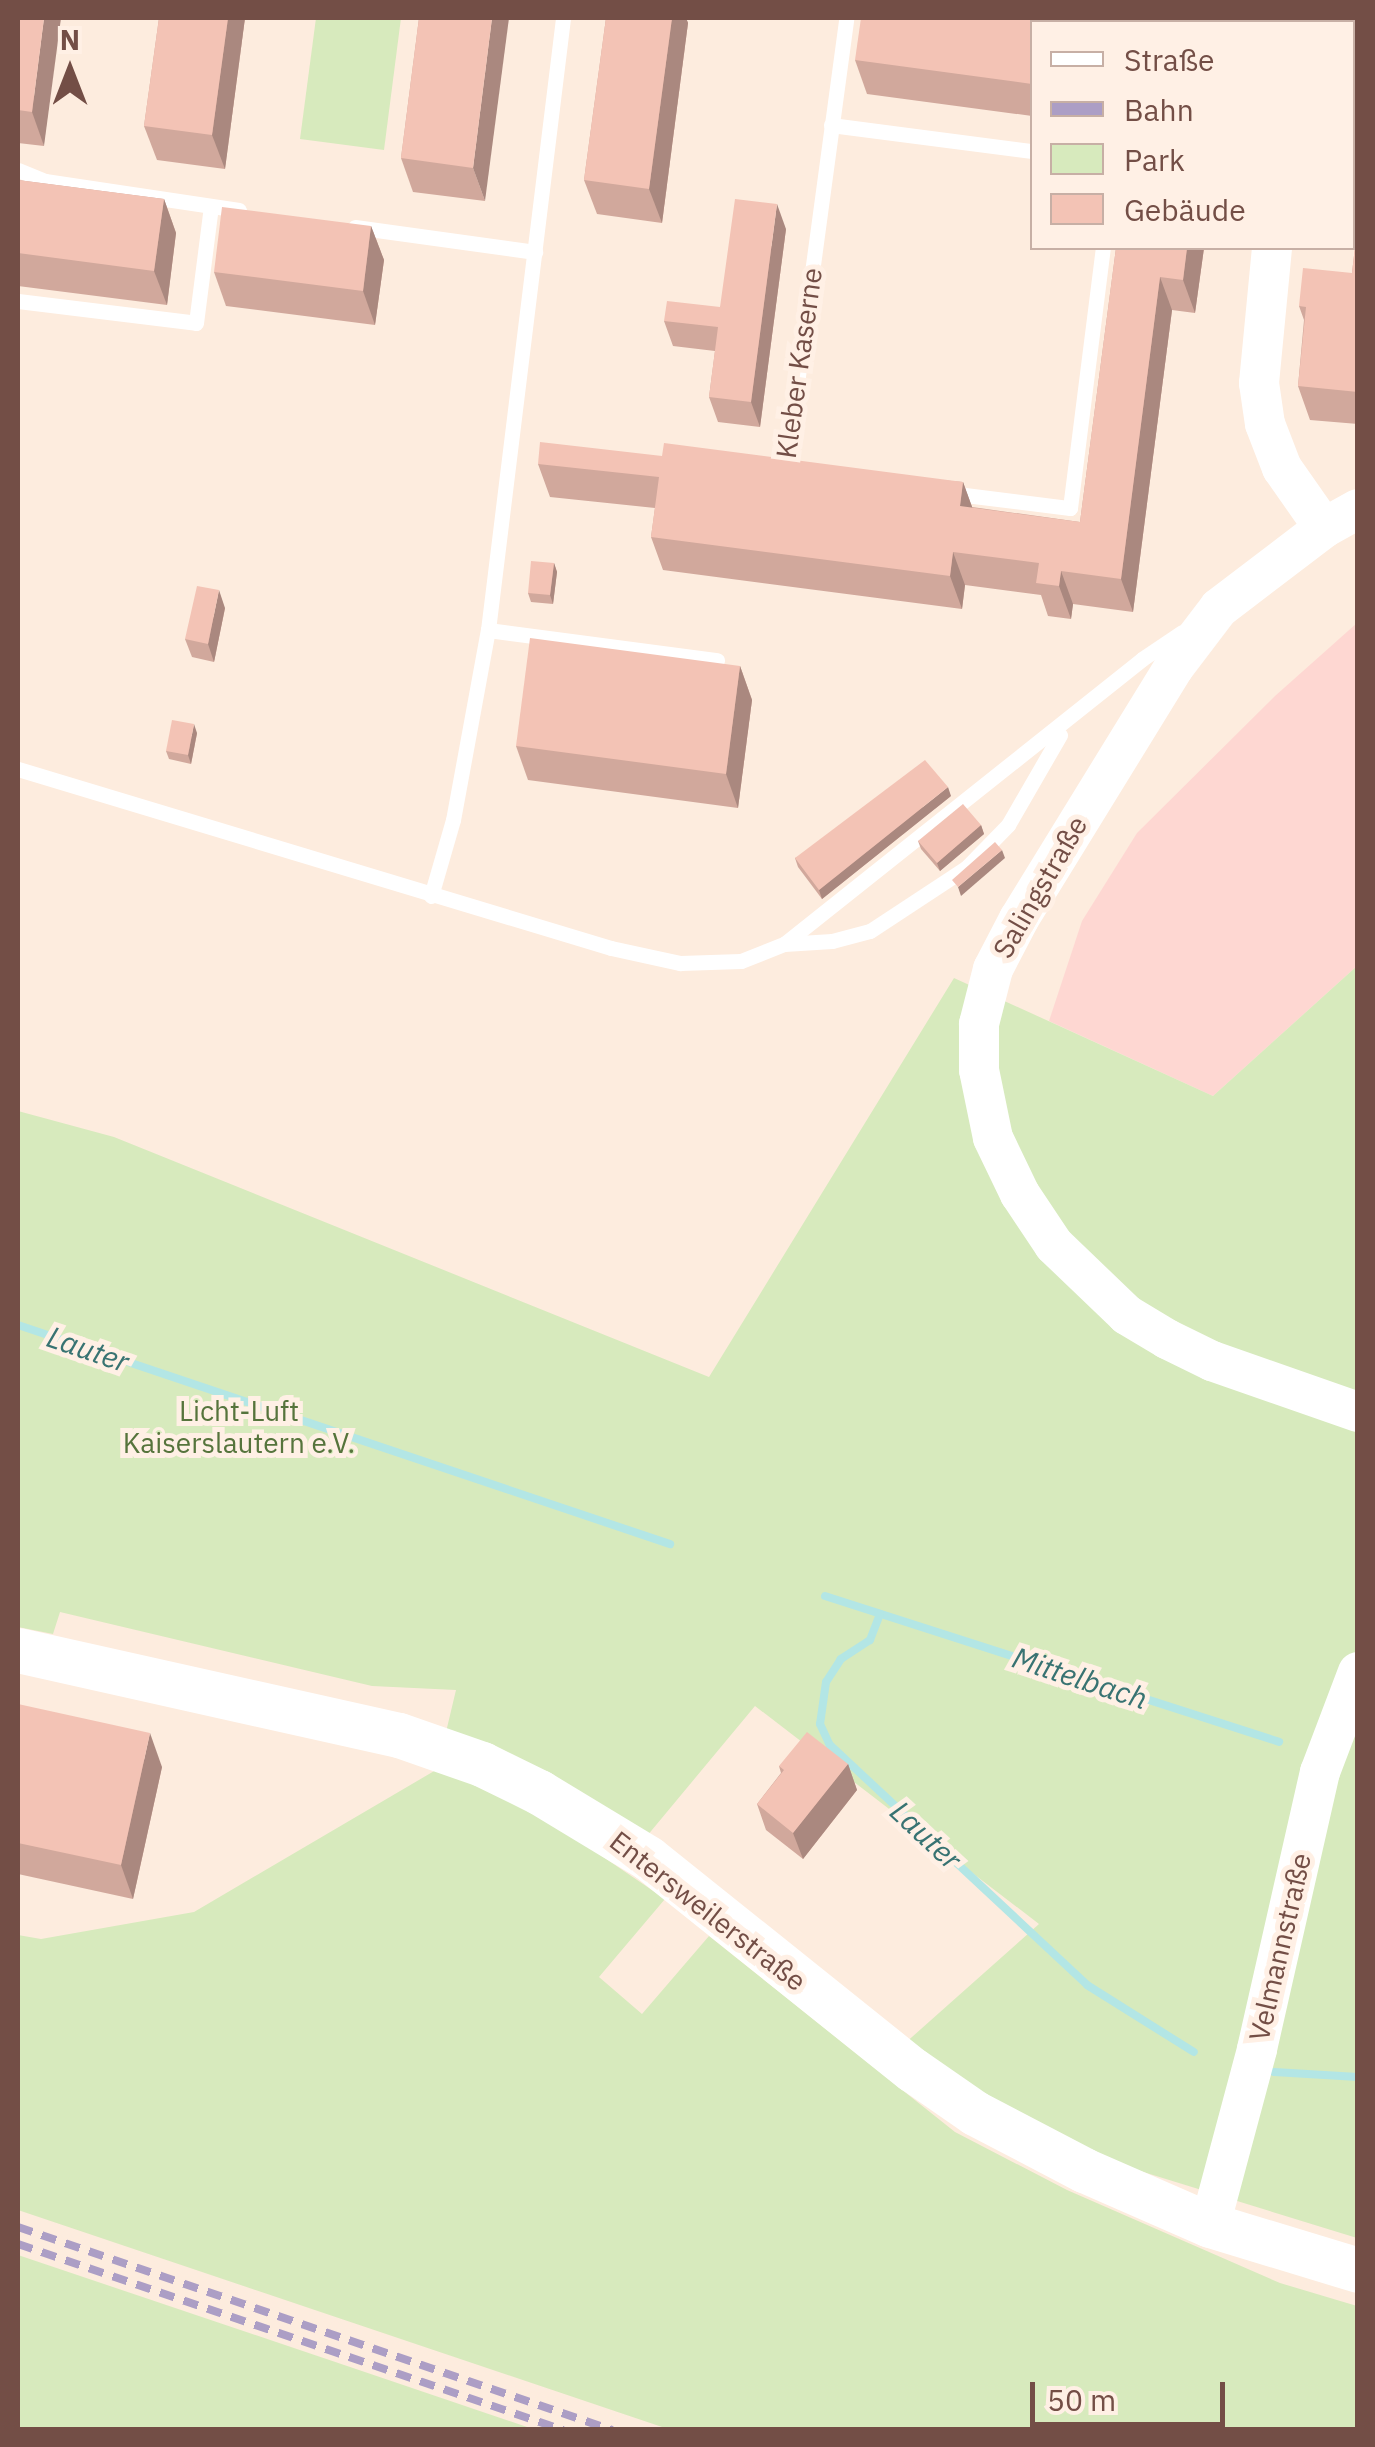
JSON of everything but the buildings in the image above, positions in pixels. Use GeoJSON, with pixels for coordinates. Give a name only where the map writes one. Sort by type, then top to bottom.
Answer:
{"type":"FeatureCollection","features":[{"type":"Feature","properties":{"kind":"main road","name":"Entersweilerstraße"},"geometry":{"type":"LineString","coordinates":[[18,1650],[399,1735],[482,1764],[539,1792],[648,1858],[913,2070],[975,2113],[1084,2170],[1210,2224],[1358,2270]]}},
{"type":"Feature","properties":{"kind":"street"},"geometry":{"type":"LineString","coordinates":[[1272,250],[1259,383],[1265,424],[1282,468],[1340,519]]}},
{"type":"Feature","properties":{"kind":"street","name":"Salingstraße"},"geometry":{"type":"LineString","coordinates":[[1340,519],[1219,608],[1142,717],[1019,919],[994,969],[979,1024],[979,1070],[993,1138],[1020,1194],[1054,1245],[1127,1315],[1212,1361],[1358,1412]]}},
{"type":"Feature","properties":{"kind":"street","name":"Velmannstraße"},"geometry":{"type":"LineString","coordinates":[[1210,2224],[1257,2050],[1320,1772],[1358,1672]]}},
{"type":"Feature","properties":{"kind":"lane"},"geometry":{"type":"LineString","coordinates":[[431,896],[452,820],[488,630],[562,18]]}},
{"type":"Feature","properties":{"kind":"lane","name":"Kleber Kaserne"},"geometry":{"type":"LineString","coordinates":[[818,476],[785,472],[846,18]]}},
{"type":"Feature","properties":{"kind":"lane"},"geometry":{"type":"LineString","coordinates":[[831,125],[1030,151]]}},
{"type":"Feature","properties":{"kind":"lane"},"geometry":{"type":"LineString","coordinates":[[18,170],[45,181],[250,212]]}},
{"type":"Feature","properties":{"kind":"lane"},"geometry":{"type":"LineString","coordinates":[[18,300],[196,323],[212,206]]}},
{"type":"Feature","properties":{"kind":"lane"},"geometry":{"type":"LineString","coordinates":[[329,223],[535,252]]}},
{"type":"Feature","properties":{"kind":"lane"},"geometry":{"type":"LineString","coordinates":[[933,491],[1070,508],[1103,250]]}},
{"type":"Feature","properties":{"kind":"lane"},"geometry":{"type":"LineString","coordinates":[[784,944],[1142,659],[1219,608]]}},
{"type":"Feature","properties":{"kind":"lane"},"geometry":{"type":"LineString","coordinates":[[488,630],[716,660]]}},
{"type":"Feature","properties":{"kind":"lane"},"geometry":{"type":"LineString","coordinates":[[18,769],[611,948],[680,963],[741,960],[784,944],[832,941],[870,930],[968,867],[1008,825],[1050,748],[1074,716]]}},
{"type":"Feature","properties":{"kind":"shaded area"},"geometry":{"type":"Polygon","coordinates":[[[1357,18],[1357,199],[1355,20],[1322,20],[1357,18]]]}},
{"type":"Feature","properties":{"kind":"shaded area"},"geometry":{"type":"Polygon","coordinates":[[[1357,623],[1357,966],[1213,1096],[1049,1021],[1082,921],[1137,833],[1275,696],[1357,623]]]}},
{"type":"Feature","properties":{"kind":"green space"},"geometry":{"type":"Polygon","coordinates":[[[316,18],[401,18],[384,150],[300,139],[316,18]]]}},
{"type":"Feature","properties":{"kind":"green space","name":"Licht-Luft Kaiserslautern e.V."},"geometry":{"type":"Polygon","coordinates":[[[1357,966],[1357,2238],[1085,2154],[903,2045],[1039,1924],[755,1706],[642,1842],[446,1732],[456,1690],[372,1686],[60,1612],[53,1634],[18,1627],[18,1111],[114,1137],[709,1377],[954,978],[1213,1096],[1357,966]]]}},
{"type":"Feature","properties":{"kind":"green space"},"geometry":{"type":"Polygon","coordinates":[[[441,1767],[527,1805],[665,1899],[599,1977],[642,2014],[709,1936],[955,2132],[1067,2190],[1280,2283],[1357,2306],[1357,2429],[668,2429],[18,2210],[18,1935],[41,1939],[194,1912],[441,1767]]]}},
{"type":"Feature","properties":{"kind":"green space"},"geometry":{"type":"Polygon","coordinates":[[[18,2255],[356,2369],[533,2429],[18,2429],[18,2255]]]}},
{"type":"Feature","properties":{"kind":"waterway","name":"Lauter"},"geometry":{"type":"LineString","coordinates":[[18,1325],[670,1544]]}},
{"type":"Feature","properties":{"kind":"waterway","name":"Mittelbach"},"geometry":{"type":"LineString","coordinates":[[825,1596],[1279,1742]]}},
{"type":"Feature","properties":{"kind":"waterway","name":"Lauter"},"geometry":{"type":"LineString","coordinates":[[880,1614],[870,1640],[841,1659],[826,1682],[820,1724],[830,1745],[1087,1985],[1194,2052]]}},
{"type":"Feature","properties":{"kind":"waterway","name":"Lauter"},"geometry":{"type":"LineString","coordinates":[[1274,2072],[1358,2077]]}},
{"type":"Feature","properties":{"kind":"railway"},"geometry":{"type":"LineString","coordinates":[[18,2227],[612,2430]]}},
{"type":"Feature","properties":{"kind":"railway"},"geometry":{"type":"LineString","coordinates":[[18,2244],[563,2430]]}}]}
